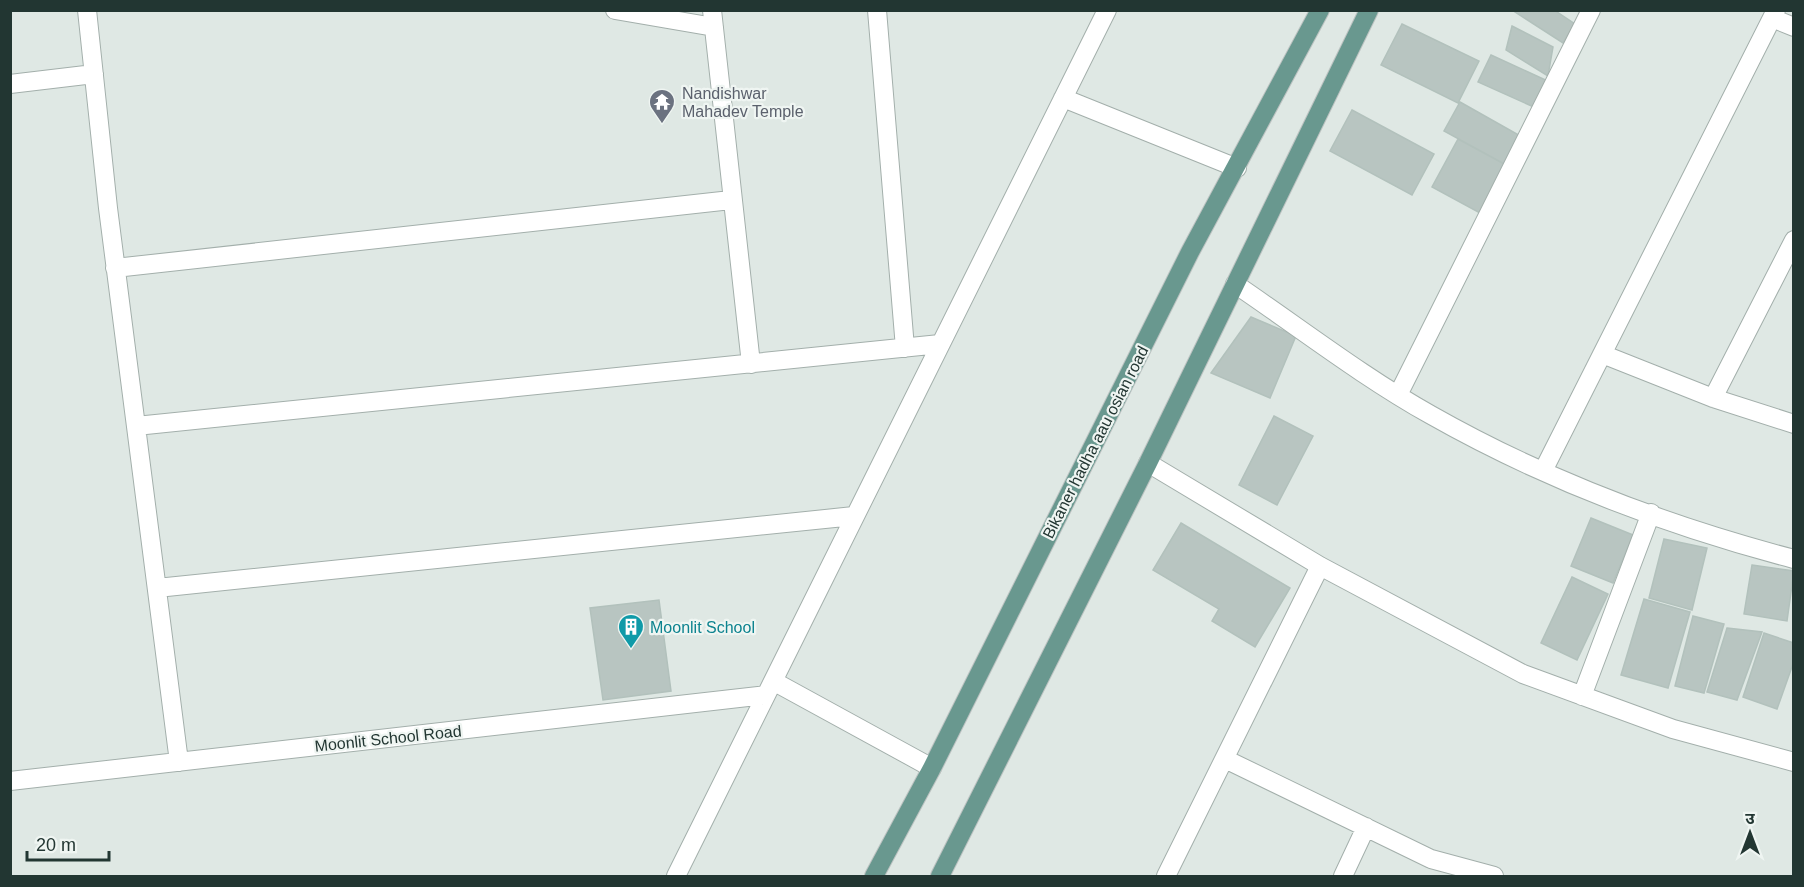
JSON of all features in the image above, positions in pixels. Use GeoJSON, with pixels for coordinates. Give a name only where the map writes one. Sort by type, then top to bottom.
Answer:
{"type":"FeatureCollection","features":[{"type":"Feature","properties":{"kind":"main road","name":"Bikaner hadha aau osian road"},"geometry":{"type":"LineString","coordinates":[[874,876],[932,768],[1190,252],[1320,10]]}},
{"type":"Feature","properties":{"kind":"main road"},"geometry":{"type":"LineString","coordinates":[[940,876],[1148,463],[1369,10]]}},
{"type":"Feature","properties":{"kind":"street"},"geometry":{"type":"LineString","coordinates":[[87,10],[115,268],[179,762]]}},
{"type":"Feature","properties":{"kind":"street"},"geometry":{"type":"LineString","coordinates":[[615,10],[713,19],[731,200],[751,364]]}},
{"type":"Feature","properties":{"kind":"street"},"geometry":{"type":"LineString","coordinates":[[877,10],[905,348]]}},
{"type":"Feature","properties":{"kind":"street"},"geometry":{"type":"LineString","coordinates":[[676,876],[1107,10]]}},
{"type":"Feature","properties":{"kind":"street"},"geometry":{"type":"LineString","coordinates":[[1398,394],[1592,10]]}},
{"type":"Feature","properties":{"kind":"street"},"geometry":{"type":"LineString","coordinates":[[1543,471],[1774,14],[1794,27]]}},
{"type":"Feature","properties":{"kind":"street"},"geometry":{"type":"LineString","coordinates":[[10,84],[94,74]]}},
{"type":"Feature","properties":{"kind":"street"},"geometry":{"type":"LineString","coordinates":[[1063,98],[1237,168]]}},
{"type":"Feature","properties":{"kind":"street"},"geometry":{"type":"LineString","coordinates":[[115,268],[731,200]]}},
{"type":"Feature","properties":{"kind":"street"},"geometry":{"type":"LineString","coordinates":[[1713,398],[1794,240]]}},
{"type":"Feature","properties":{"kind":"street"},"geometry":{"type":"LineString","coordinates":[[1235,284],[1431,416],[1574,486],[1745,546],[1794,559]]}},
{"type":"Feature","properties":{"kind":"street"},"geometry":{"type":"LineString","coordinates":[[135,426],[940,344]]}},
{"type":"Feature","properties":{"kind":"street"},"geometry":{"type":"LineString","coordinates":[[1602,354],[1713,398],[1794,424]]}},
{"type":"Feature","properties":{"kind":"street"},"geometry":{"type":"LineString","coordinates":[[1148,463],[1320,566],[1523,674],[1673,729],[1794,762]]}},
{"type":"Feature","properties":{"kind":"street"},"geometry":{"type":"LineString","coordinates":[[1582,696],[1651,513]]}},
{"type":"Feature","properties":{"kind":"street"},"geometry":{"type":"LineString","coordinates":[[156,588],[855,516]]}},
{"type":"Feature","properties":{"kind":"street"},"geometry":{"type":"LineString","coordinates":[[1166,876],[1320,566]]}},
{"type":"Feature","properties":{"kind":"street"},"geometry":{"type":"LineString","coordinates":[[770,688],[932,768]]}},
{"type":"Feature","properties":{"kind":"street","name":"Moonlit School Road"},"geometry":{"type":"LineString","coordinates":[[10,781],[770,688]]}},
{"type":"Feature","properties":{"kind":"street"},"geometry":{"type":"LineString","coordinates":[[1225,759],[1431,859],[1494,876]]}},
{"type":"Feature","properties":{"kind":"street"},"geometry":{"type":"LineString","coordinates":[[1343,876],[1366,827]]}},
{"type":"Feature","properties":{"kind":"building"},"geometry":{"type":"Polygon","coordinates":[[[1512,10],[1554,10],[1575,24],[1563,43],[1512,10]]]}},
{"type":"Feature","properties":{"kind":"building"},"geometry":{"type":"Polygon","coordinates":[[[1402,24],[1479,61],[1458,103],[1381,65],[1402,24]]]}},
{"type":"Feature","properties":{"kind":"building"},"geometry":{"type":"Polygon","coordinates":[[[1512,26],[1553,47],[1548,76],[1506,50],[1512,26]]]}},
{"type":"Feature","properties":{"kind":"building"},"geometry":{"type":"Polygon","coordinates":[[[1491,55],[1548,81],[1536,108],[1478,82],[1491,55]]]}},
{"type":"Feature","properties":{"kind":"building"},"geometry":{"type":"Polygon","coordinates":[[[1460,102],[1524,138],[1508,166],[1444,131],[1460,102]]]}},
{"type":"Feature","properties":{"kind":"building"},"geometry":{"type":"Polygon","coordinates":[[[1352,110],[1434,154],[1412,195],[1330,151],[1352,110]]]}},
{"type":"Feature","properties":{"kind":"building"},"geometry":{"type":"Polygon","coordinates":[[[1458,139],[1506,165],[1480,213],[1432,187],[1458,139]]]}},
{"type":"Feature","properties":{"kind":"building"},"geometry":{"type":"Polygon","coordinates":[[[1251,317],[1296,336],[1270,398],[1211,373],[1251,317]]]}},
{"type":"Feature","properties":{"kind":"building"},"geometry":{"type":"Polygon","coordinates":[[[1274,416],[1313,436],[1277,505],[1239,485],[1274,416]]]}},
{"type":"Feature","properties":{"kind":"building"},"geometry":{"type":"Polygon","coordinates":[[[1591,518],[1633,535],[1613,583],[1571,566],[1591,518]]]}},
{"type":"Feature","properties":{"kind":"building"},"geometry":{"type":"Polygon","coordinates":[[[1181,523],[1290,588],[1255,647],[1212,621],[1219,609],[1153,570],[1181,523]]]}},
{"type":"Feature","properties":{"kind":"building"},"geometry":{"type":"Polygon","coordinates":[[[1664,539],[1707,548],[1692,610],[1649,598],[1664,539]]]}},
{"type":"Feature","properties":{"kind":"building"},"geometry":{"type":"Polygon","coordinates":[[[1752,565],[1794,571],[1787,621],[1744,614],[1752,565]]]}},
{"type":"Feature","properties":{"kind":"building"},"geometry":{"type":"Polygon","coordinates":[[[1572,577],[1608,594],[1577,660],[1541,643],[1572,577]]]}},
{"type":"Feature","properties":{"kind":"building"},"geometry":{"type":"Polygon","coordinates":[[[1644,599],[1690,612],[1668,688],[1621,675],[1644,599]]]}},
{"type":"Feature","properties":{"kind":"building","name":"Moonlit School"},"geometry":{"type":"Polygon","coordinates":[[[659,600],[671,691],[603,700],[590,608],[659,600]]]}},
{"type":"Feature","properties":{"kind":"building"},"geometry":{"type":"Polygon","coordinates":[[[1693,616],[1724,624],[1704,693],[1675,686],[1693,616]]]}},
{"type":"Feature","properties":{"kind":"building"},"geometry":{"type":"Polygon","coordinates":[[[1727,628],[1762,632],[1737,700],[1707,692],[1727,628]]]}},
{"type":"Feature","properties":{"kind":"building"},"geometry":{"type":"Polygon","coordinates":[[[1764,633],[1794,643],[1794,661],[1777,709],[1743,697],[1764,633]]]}},
{"type":"Feature","properties":{"kind":"place","name":"Nandishwar Mahadev Temple"},"geometry":{"type":"Point","coordinates":[662,125]}},
{"type":"Feature","properties":{"kind":"place","name":"Moonlit School"},"geometry":{"type":"Point","coordinates":[631,650]}}]}
